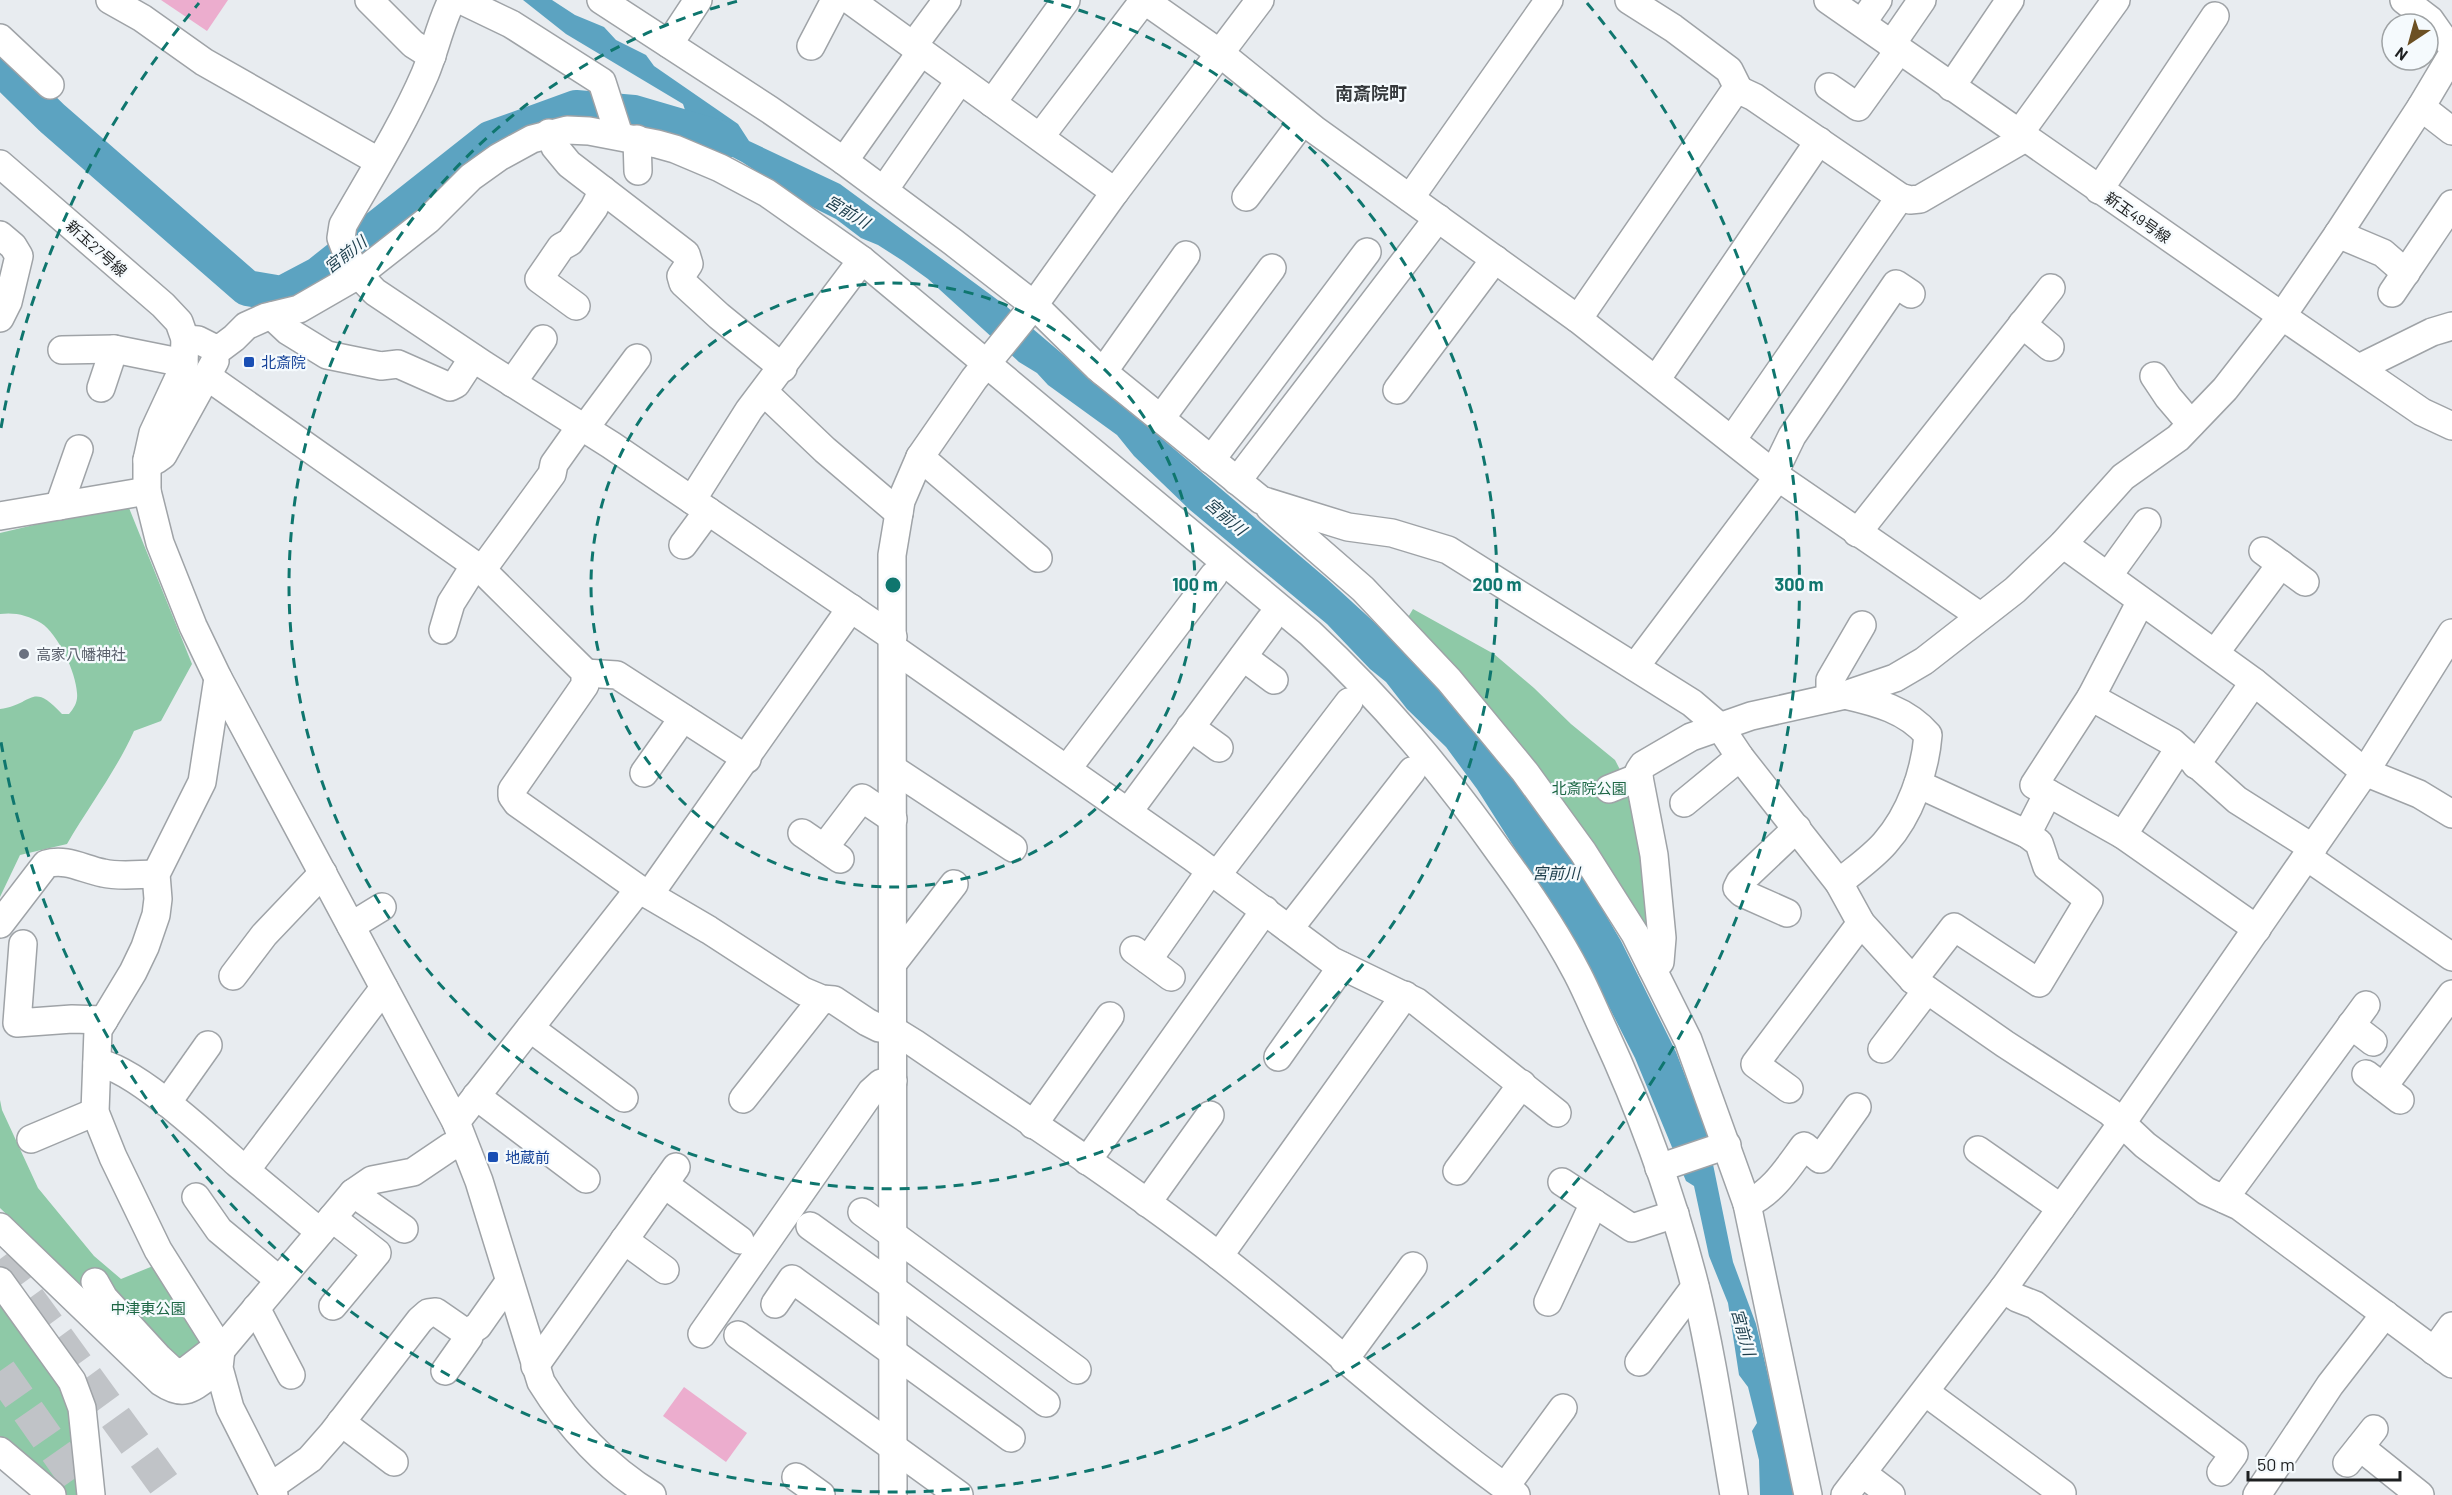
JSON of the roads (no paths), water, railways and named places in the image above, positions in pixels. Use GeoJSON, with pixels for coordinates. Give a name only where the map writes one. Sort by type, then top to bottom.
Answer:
{"type":"FeatureCollection","features":[{"type":"Feature","properties":{"kind":"street"},"geometry":{"type":"LineString","coordinates":[[110,0],[142,18],[204,62],[378,161]]}},
{"type":"Feature","properties":{"kind":"street"},"geometry":{"type":"LineString","coordinates":[[369,0],[413,44],[432,56]]}},
{"type":"Feature","properties":{"kind":"street"},"geometry":{"type":"LineString","coordinates":[[452,0],[436,38],[432,56],[406,114],[343,225],[341,238],[355,272],[375,292],[473,358],[583,427],[851,608],[893,643],[1342,966],[1406,995],[1444,1021],[1557,1113]]}},
{"type":"Feature","properties":{"kind":"street"},"geometry":{"type":"LineString","coordinates":[[461,0],[511,24],[585,69],[602,82],[638,171]]}},
{"type":"Feature","properties":{"kind":"street"},"geometry":{"type":"LineString","coordinates":[[601,0],[884,190],[1032,309],[1103,372],[1261,500],[1362,589],[1449,680],[1525,772],[1583,852],[1635,934],[1688,1040],[1722,1147],[1747,1204],[1808,1495]]}},
{"type":"Feature","properties":{"kind":"street"},"geometry":{"type":"LineString","coordinates":[[669,44],[698,0]]}},
{"type":"Feature","properties":{"kind":"street"},"geometry":{"type":"LineString","coordinates":[[812,46],[835,0]]}},
{"type":"Feature","properties":{"kind":"street"},"geometry":{"type":"LineString","coordinates":[[850,0],[1115,192]]}},
{"type":"Feature","properties":{"kind":"street"},"geometry":{"type":"LineString","coordinates":[[844,161],[947,0]]}},
{"type":"Feature","properties":{"kind":"street"},"geometry":{"type":"LineString","coordinates":[[992,103],[1066,0]]}},
{"type":"Feature","properties":{"kind":"street"},"geometry":{"type":"LineString","coordinates":[[1040,137],[1144,0],[1221,54],[1303,121],[1578,319],[1776,475],[1980,616]]}},
{"type":"Feature","properties":{"kind":"street"},"geometry":{"type":"LineString","coordinates":[[893,1495],[892,555],[899,513],[920,457],[974,379],[1032,309],[1115,192],[1260,0]]}},
{"type":"Feature","properties":{"kind":"street"},"geometry":{"type":"LineString","coordinates":[[1410,198],[1549,0]]}},
{"type":"Feature","properties":{"kind":"street"},"geometry":{"type":"LineString","coordinates":[[1629,0],[1673,28],[1729,70],[1738,90],[1754,97],[1900,197],[1910,200],[1920,199],[2022,136],[2116,0]]}},
{"type":"Feature","properties":{"kind":"street","name":"新玉49号線"},"geometry":{"type":"LineString","coordinates":[[1828,0],[2282,316],[2422,411],[2452,426]]}},
{"type":"Feature","properties":{"kind":"street"},"geometry":{"type":"LineString","coordinates":[[1862,23],[1878,0]]}},
{"type":"Feature","properties":{"kind":"street"},"geometry":{"type":"LineString","coordinates":[[1829,87],[1858,107],[1922,0]]}},
{"type":"Feature","properties":{"kind":"street"},"geometry":{"type":"LineString","coordinates":[[2404,0],[2430,20],[2442,37],[2452,44]]}},
{"type":"Feature","properties":{"kind":"street"},"geometry":{"type":"LineString","coordinates":[[1951,87],[2020,2]]}},
{"type":"Feature","properties":{"kind":"street"},"geometry":{"type":"LineString","coordinates":[[2099,190],[2215,15]]}},
{"type":"Feature","properties":{"kind":"street"},"geometry":{"type":"LineString","coordinates":[[0,38],[50,85]]}},
{"type":"Feature","properties":{"kind":"street"},"geometry":{"type":"LineString","coordinates":[[1652,968],[1660,962],[1662,938],[1654,855],[1639,771],[1651,759],[1691,737],[1783,707],[1837,696],[1895,678],[1924,661],[2015,590],[2062,544],[2122,477],[2159,453],[2225,390],[2282,316],[2338,234],[2452,55]]}},
{"type":"Feature","properties":{"kind":"street"},"geometry":{"type":"LineString","coordinates":[[884,190],[960,80]]}},
{"type":"Feature","properties":{"kind":"street"},"geometry":{"type":"LineString","coordinates":[[1578,319],[1732,95],[1738,90]]}},
{"type":"Feature","properties":{"kind":"street"},"geometry":{"type":"LineString","coordinates":[[2421,107],[2452,131]]}},
{"type":"Feature","properties":{"kind":"street"},"geometry":{"type":"LineString","coordinates":[[1246,197],[1303,121]]}},
{"type":"Feature","properties":{"kind":"street"},"geometry":{"type":"LineString","coordinates":[[147,460],[156,460],[163,455],[208,377],[218,350],[246,326],[299,309],[355,272],[428,220],[471,177],[518,146],[549,133],[567,130],[624,133],[675,149],[743,179],[767,193],[862,261],[991,361],[1043,422],[1069,445],[1310,633],[1353,673],[1390,726],[1436,765],[1481,825],[1531,896],[1577,973],[1662,1167],[1695,1287],[1734,1495]]}},
{"type":"Feature","properties":{"kind":"street"},"geometry":{"type":"LineString","coordinates":[[549,133],[561,156],[686,254],[689,264],[681,276],[683,283],[719,316],[783,368]]}},
{"type":"Feature","properties":{"kind":"street"},"geometry":{"type":"LineString","coordinates":[[1656,380],[1819,141]]}},
{"type":"Feature","properties":{"kind":"street","name":"新玉27号線"},"geometry":{"type":"LineString","coordinates":[[0,164],[163,305],[179,322],[184,351]]}},
{"type":"Feature","properties":{"kind":"street"},"geometry":{"type":"LineString","coordinates":[[562,304],[539,279],[561,247],[570,242],[594,208],[603,190]]}},
{"type":"Feature","properties":{"kind":"street"},"geometry":{"type":"LineString","coordinates":[[1732,440],[1900,197]]}},
{"type":"Feature","properties":{"kind":"street"},"geometry":{"type":"LineString","coordinates":[[2338,234],[2383,253],[2399,283],[2452,204]]}},
{"type":"Feature","properties":{"kind":"street"},"geometry":{"type":"LineString","coordinates":[[1237,481],[1438,218]]}},
{"type":"Feature","properties":{"kind":"street"},"geometry":{"type":"LineString","coordinates":[[0,235],[13,246],[19,256],[8,302],[0,318]]}},
{"type":"Feature","properties":{"kind":"street"},"geometry":{"type":"LineString","coordinates":[[1211,460],[1367,252]]}},
{"type":"Feature","properties":{"kind":"street"},"geometry":{"type":"LineString","coordinates":[[1103,372],[1186,255]]}},
{"type":"Feature","properties":{"kind":"street"},"geometry":{"type":"LineString","coordinates":[[1397,390],[1495,259]]}},
{"type":"Feature","properties":{"kind":"street"},"geometry":{"type":"LineString","coordinates":[[683,545],[700,506],[749,410],[862,261]]}},
{"type":"Feature","properties":{"kind":"street"},"geometry":{"type":"LineString","coordinates":[[1161,418],[1272,268]]}},
{"type":"Feature","properties":{"kind":"street"},"geometry":{"type":"LineString","coordinates":[[1635,667],[1776,475],[1792,436],[1896,284],[1911,294]]}},
{"type":"Feature","properties":{"kind":"street"},"geometry":{"type":"LineString","coordinates":[[1857,533],[1945,439],[2022,324],[2051,288]]}},
{"type":"Feature","properties":{"kind":"street"},"geometry":{"type":"LineString","coordinates":[[272,316],[288,331],[317,351],[327,355],[371,365],[398,364],[450,387],[456,384],[473,358]]}},
{"type":"Feature","properties":{"kind":"street"},"geometry":{"type":"LineString","coordinates":[[2022,324],[2050,347]]}},
{"type":"Feature","properties":{"kind":"street"},"geometry":{"type":"LineString","coordinates":[[2359,368],[2432,332],[2452,326]]}},
{"type":"Feature","properties":{"kind":"street"},"geometry":{"type":"LineString","coordinates":[[512,383],[543,339]]}},
{"type":"Feature","properties":{"kind":"street"},"geometry":{"type":"LineString","coordinates":[[218,350],[198,340],[184,351],[153,433],[147,460],[147,491],[160,543],[193,626],[218,678],[460,1133],[479,1181],[541,1382],[556,1407],[636,1491]]}},
{"type":"Feature","properties":{"kind":"street"},"geometry":{"type":"LineString","coordinates":[[102,388],[114,349]]}},
{"type":"Feature","properties":{"kind":"street"},"geometry":{"type":"LineString","coordinates":[[62,350],[184,351]]}},
{"type":"Feature","properties":{"kind":"street"},"geometry":{"type":"LineString","coordinates":[[444,630],[451,603],[552,474],[554,464],[637,358]]}},
{"type":"Feature","properties":{"kind":"street"},"geometry":{"type":"LineString","coordinates":[[2154,376],[2191,424]]}},
{"type":"Feature","properties":{"kind":"street"},"geometry":{"type":"LineString","coordinates":[[208,377],[478,568],[577,662],[585,674],[585,685],[512,790],[512,796],[518,802],[644,892],[710,930],[802,991],[822,999],[834,1000],[879,1028],[893,1030],[1087,1161],[1219,1257],[1397,1404],[1510,1491],[1563,1408]]}},
{"type":"Feature","properties":{"kind":"street"},"geometry":{"type":"LineString","coordinates":[[764,392],[825,450],[899,513]]}},
{"type":"Feature","properties":{"kind":"street"},"geometry":{"type":"LineString","coordinates":[[59,506],[79,449]]}},
{"type":"Feature","properties":{"kind":"street"},"geometry":{"type":"LineString","coordinates":[[920,457],[1038,558]]}},
{"type":"Feature","properties":{"kind":"street"},"geometry":{"type":"LineString","coordinates":[[0,516],[147,491]]}},
{"type":"Feature","properties":{"kind":"street"},"geometry":{"type":"LineString","coordinates":[[1261,500],[1348,527],[1392,533],[1448,550],[1692,703],[1720,727],[1740,757],[1839,883],[1862,923],[1920,985],[2110,1112],[2145,1145],[2206,1191],[2239,1206],[2443,1358],[2452,1326]]}},
{"type":"Feature","properties":{"kind":"street"},"geometry":{"type":"LineString","coordinates":[[2108,576],[2147,522]]}},
{"type":"Feature","properties":{"kind":"street"},"geometry":{"type":"LineString","coordinates":[[2062,544],[2254,682],[2365,772],[2419,794],[2452,814]]}},
{"type":"Feature","properties":{"kind":"street"},"geometry":{"type":"LineString","coordinates":[[2215,653],[2272,558],[2306,582]]}},
{"type":"Feature","properties":{"kind":"street"},"geometry":{"type":"LineString","coordinates":[[1067,769],[1133,698],[1209,593]]}},
{"type":"Feature","properties":{"kind":"street"},"geometry":{"type":"LineString","coordinates":[[2141,600],[2091,697],[2034,784],[2123,836],[2257,929]]}},
{"type":"Feature","properties":{"kind":"street"},"geometry":{"type":"LineString","coordinates":[[0,1227],[161,1382],[173,1390],[183,1391],[220,1359],[256,1308],[353,1193],[372,1180],[413,1172],[450,1147],[460,1133],[476,1096],[644,892],[747,759],[851,608]]}},
{"type":"Feature","properties":{"kind":"street"},"geometry":{"type":"LineString","coordinates":[[1128,812],[1270,620]]}},
{"type":"Feature","properties":{"kind":"street"},"geometry":{"type":"LineString","coordinates":[[1837,696],[1830,680],[1862,625]]}},
{"type":"Feature","properties":{"kind":"street"},"geometry":{"type":"LineString","coordinates":[[1845,1495],[2003,1289],[2122,1123],[2365,772],[2452,633]]}},
{"type":"Feature","properties":{"kind":"street"},"geometry":{"type":"LineString","coordinates":[[1243,657],[1274,680]]}},
{"type":"Feature","properties":{"kind":"street"},"geometry":{"type":"LineString","coordinates":[[585,674],[617,675],[747,759]]}},
{"type":"Feature","properties":{"kind":"street"},"geometry":{"type":"LineString","coordinates":[[218,678],[202,782],[156,874],[158,899],[156,915],[145,947],[134,972],[98,1030],[95,1112],[112,1157],[158,1250],[220,1359],[230,1408],[272,1491],[310,1459],[342,1422],[420,1320],[428,1313],[436,1312],[462,1330],[470,1331],[478,1326],[509,1282]]}},
{"type":"Feature","properties":{"kind":"street"},"geometry":{"type":"LineString","coordinates":[[2123,836],[2254,682]]}},
{"type":"Feature","properties":{"kind":"street"},"geometry":{"type":"LineString","coordinates":[[1837,696],[1882,703],[1918,723],[1928,735],[1918,784],[1897,826],[1884,844],[1839,883]]}},
{"type":"Feature","properties":{"kind":"street"},"geometry":{"type":"LineString","coordinates":[[2091,697],[2172,742],[2187,758],[2237,800],[2452,957]]}},
{"type":"Feature","properties":{"kind":"street"},"geometry":{"type":"LineString","coordinates":[[1171,977],[1141,955],[1214,872],[1268,790],[1336,709]]}},
{"type":"Feature","properties":{"kind":"street"},"geometry":{"type":"LineString","coordinates":[[644,773],[683,718]]}},
{"type":"Feature","properties":{"kind":"street"},"geometry":{"type":"LineString","coordinates":[[1190,727],[1220,748]]}},
{"type":"Feature","properties":{"kind":"street"},"geometry":{"type":"LineString","coordinates":[[1684,803],[1740,757]]}},
{"type":"Feature","properties":{"kind":"street"},"geometry":{"type":"LineString","coordinates":[[893,769],[1013,848]]}},
{"type":"Feature","properties":{"kind":"street"},"geometry":{"type":"LineString","coordinates":[[1289,929],[1412,771]]}},
{"type":"Feature","properties":{"kind":"street"},"geometry":{"type":"LineString","coordinates":[[1610,789],[1639,777]]}},
{"type":"Feature","properties":{"kind":"street"},"geometry":{"type":"LineString","coordinates":[[1882,1049],[1954,927],[2039,983],[2089,900],[2047,867],[2039,843],[2027,834],[1918,784]]}},
{"type":"Feature","properties":{"kind":"street"},"geometry":{"type":"LineString","coordinates":[[2027,834],[2048,793]]}},
{"type":"Feature","properties":{"kind":"street"},"geometry":{"type":"LineString","coordinates":[[802,833],[832,854],[862,798],[893,819]]}},
{"type":"Feature","properties":{"kind":"street"},"geometry":{"type":"LineString","coordinates":[[1787,913],[1742,893],[1737,888],[1740,882],[1797,828]]}},
{"type":"Feature","properties":{"kind":"street"},"geometry":{"type":"LineString","coordinates":[[104,1020],[72,1019],[17,1023],[11,946],[5,919],[46,864],[57,861],[103,873],[156,874]]}},
{"type":"Feature","properties":{"kind":"street"},"geometry":{"type":"LineString","coordinates":[[233,976],[264,935],[323,873]]}},
{"type":"Feature","properties":{"kind":"street"},"geometry":{"type":"LineString","coordinates":[[893,963],[952,898]]}},
{"type":"Feature","properties":{"kind":"street"},"geometry":{"type":"LineString","coordinates":[[351,926],[382,907]]}},
{"type":"Feature","properties":{"kind":"street"},"geometry":{"type":"LineString","coordinates":[[1087,1161],[1264,910]]}},
{"type":"Feature","properties":{"kind":"street"},"geometry":{"type":"LineString","coordinates":[[1789,1089],[1755,1064],[1862,923]]}},
{"type":"Feature","properties":{"kind":"street"},"geometry":{"type":"LineString","coordinates":[[1278,1057],[1342,966]]}},
{"type":"Feature","properties":{"kind":"street"},"geometry":{"type":"LineString","coordinates":[[246,1170],[384,988]]}},
{"type":"Feature","properties":{"kind":"street"},"geometry":{"type":"LineString","coordinates":[[2383,1087],[2452,994]]}},
{"type":"Feature","properties":{"kind":"street"},"geometry":{"type":"LineString","coordinates":[[1219,1257],[1406,995]]}},
{"type":"Feature","properties":{"kind":"street"},"geometry":{"type":"LineString","coordinates":[[742,1099],[822,999]]}},
{"type":"Feature","properties":{"kind":"street"},"geometry":{"type":"LineString","coordinates":[[2224,1199],[2300,1113],[2359,1015],[2373,1042]]}},
{"type":"Feature","properties":{"kind":"street"},"geometry":{"type":"LineString","coordinates":[[1033,1125],[1110,1016]]}},
{"type":"Feature","properties":{"kind":"street"},"geometry":{"type":"LineString","coordinates":[[530,1028],[624,1098]]}},
{"type":"Feature","properties":{"kind":"street"},"geometry":{"type":"LineString","coordinates":[[166,1102],[208,1045]]}},
{"type":"Feature","properties":{"kind":"street"},"geometry":{"type":"LineString","coordinates":[[97,1063],[108,1064],[123,1072],[166,1102],[246,1170],[326,1225],[377,1253],[333,1306]]}},
{"type":"Feature","properties":{"kind":"street"},"geometry":{"type":"LineString","coordinates":[[702,1334],[872,1092],[881,1083],[893,1082]]}},
{"type":"Feature","properties":{"kind":"street"},"geometry":{"type":"LineString","coordinates":[[1457,1171],[1522,1084]]}},
{"type":"Feature","properties":{"kind":"street"},"geometry":{"type":"LineString","coordinates":[[476,1096],[586,1179]]}},
{"type":"Feature","properties":{"kind":"street"},"geometry":{"type":"LineString","coordinates":[[1747,1204],[1760,1198],[1777,1184],[1804,1146],[1820,1159],[1857,1107]]}},
{"type":"Feature","properties":{"kind":"street"},"geometry":{"type":"LineString","coordinates":[[31,1139],[95,1112]]}},
{"type":"Feature","properties":{"kind":"street"},"geometry":{"type":"LineString","coordinates":[[1147,1203],[1210,1115]]}},
{"type":"Feature","properties":{"kind":"street"},"geometry":{"type":"LineString","coordinates":[[1662,1167],[1722,1147]]}},
{"type":"Feature","properties":{"kind":"street"},"geometry":{"type":"LineString","coordinates":[[1978,1150],[2061,1208]]}},
{"type":"Feature","properties":{"kind":"street"},"geometry":{"type":"LineString","coordinates":[[535,1366],[670,1176],[728,1240]]}},
{"type":"Feature","properties":{"kind":"street"},"geometry":{"type":"LineString","coordinates":[[1562,1182],[1632,1228],[1675,1214]]}},
{"type":"Feature","properties":{"kind":"street"},"geometry":{"type":"LineString","coordinates":[[353,1193],[404,1229]]}},
{"type":"Feature","properties":{"kind":"street"},"geometry":{"type":"LineString","coordinates":[[196,1197],[219,1230],[279,1280]]}},
{"type":"Feature","properties":{"kind":"street"},"geometry":{"type":"LineString","coordinates":[[1548,1302],[1570,1280],[1594,1203]]}},
{"type":"Feature","properties":{"kind":"street"},"geometry":{"type":"LineString","coordinates":[[862,1212],[1077,1370]]}},
{"type":"Feature","properties":{"kind":"street"},"geometry":{"type":"LineString","coordinates":[[810,1226],[893,1288],[1005,1385],[1046,1403]]}},
{"type":"Feature","properties":{"kind":"street"},"geometry":{"type":"LineString","coordinates":[[624,1240],[665,1270]]}},
{"type":"Feature","properties":{"kind":"street"},"geometry":{"type":"LineString","coordinates":[[1344,1360],[1413,1266]]}},
{"type":"Feature","properties":{"kind":"street"},"geometry":{"type":"LineString","coordinates":[[775,1304],[792,1279],[893,1350],[1011,1438]]}},
{"type":"Feature","properties":{"kind":"street"},"geometry":{"type":"LineString","coordinates":[[0,1281],[72,1381],[82,1408],[91,1495]]}},
{"type":"Feature","properties":{"kind":"street"},"geometry":{"type":"LineString","coordinates":[[95,1282],[104,1298],[172,1370],[183,1373],[209,1353],[220,1359]]}},
{"type":"Feature","properties":{"kind":"street"},"geometry":{"type":"LineString","coordinates":[[1639,1362],[1695,1287]]}},
{"type":"Feature","properties":{"kind":"street"},"geometry":{"type":"LineString","coordinates":[[2003,1289],[2017,1298],[2036,1305],[2234,1454],[2221,1472]]}},
{"type":"Feature","properties":{"kind":"street"},"geometry":{"type":"LineString","coordinates":[[256,1308],[291,1375]]}},
{"type":"Feature","properties":{"kind":"street"},"geometry":{"type":"LineString","coordinates":[[2257,1495],[2330,1385],[2385,1314]]}},
{"type":"Feature","properties":{"kind":"street"},"geometry":{"type":"LineString","coordinates":[[444,1371],[469,1337],[470,1331]]}},
{"type":"Feature","properties":{"kind":"street"},"geometry":{"type":"LineString","coordinates":[[738,1335],[792,1387],[893,1449],[958,1495]]}},
{"type":"Feature","properties":{"kind":"street"},"geometry":{"type":"LineString","coordinates":[[1924,1392],[2066,1488]]}},
{"type":"Feature","properties":{"kind":"street"},"geometry":{"type":"LineString","coordinates":[[342,1422],[394,1462]]}},
{"type":"Feature","properties":{"kind":"street"},"geometry":{"type":"LineString","coordinates":[[2360,1447],[2420,1495]]}},
{"type":"Feature","properties":{"kind":"street"},"geometry":{"type":"LineString","coordinates":[[0,1451],[52,1495]]}},
{"type":"Feature","properties":{"kind":"street"},"geometry":{"type":"LineString","coordinates":[[1862,1473],[1891,1495]]}},
{"type":"Feature","properties":{"kind":"street"},"geometry":{"type":"LineString","coordinates":[[796,1477],[821,1495]]}},
{"type":"Feature","properties":{"kind":"water","name":"宮前川"},"geometry":{"type":"Polygon","coordinates":[[[523,0],[552,0],[575,15],[604,27],[616,40],[646,55],[654,66],[738,124],[749,141],[840,184],[1006,306],[1327,579],[1398,644],[1491,746],[1577,866],[1621,941],[1676,1052],[1706,1130],[1733,1262],[1756,1324],[1796,1495],[1760,1495],[1759,1460],[1752,1431],[1757,1423],[1748,1387],[1739,1375],[1728,1303],[1709,1256],[1694,1186],[1686,1181],[1635,1058],[1582,954],[1477,789],[1446,747],[1407,709],[1386,682],[1370,669],[1327,624],[1190,510],[1134,456],[1117,435],[1048,385],[1037,373],[1019,362],[928,279],[878,245],[861,238],[836,219],[810,206],[742,162],[719,150],[674,133],[686,113],[683,104],[566,34],[523,0]]]}},
{"type":"Feature","properties":{"kind":"waterway","name":"宮前川"},"geometry":{"type":"LineString","coordinates":[[0,67],[52,118],[247,288],[282,294],[318,275],[490,139],[576,108],[634,113],[726,140]]}},
{"type":"Feature","properties":{"kind":"tunnel"},"geometry":{"type":"LineString","coordinates":[[0,1259],[172,1495]]}},
{"type":"Feature","properties":{"kind":"tunnel"},"geometry":{"type":"LineString","coordinates":[[0,1371],[87,1495]]}},
{"type":"Feature","properties":{"kind":"place","name":"北斎院"},"geometry":{"type":"Point","coordinates":[249,362]}},
{"type":"Feature","properties":{"kind":"place","name":"高家八幡神社"},"geometry":{"type":"Point","coordinates":[24,654]}},
{"type":"Feature","properties":{"kind":"place","name":"地蔵前"},"geometry":{"type":"Point","coordinates":[493,1157]}},
{"type":"Feature","properties":{"kind":"district","name":"南斎院町"},"geometry":{"type":"Point","coordinates":[1371,93]}},
{"type":"Feature","properties":{"kind":"park label","name":"北斎院公園"},"geometry":{"type":"Point","coordinates":[1589,788]}},
{"type":"Feature","properties":{"kind":"park label","name":"中津東公園"},"geometry":{"type":"Point","coordinates":[148,1308]}}]}
